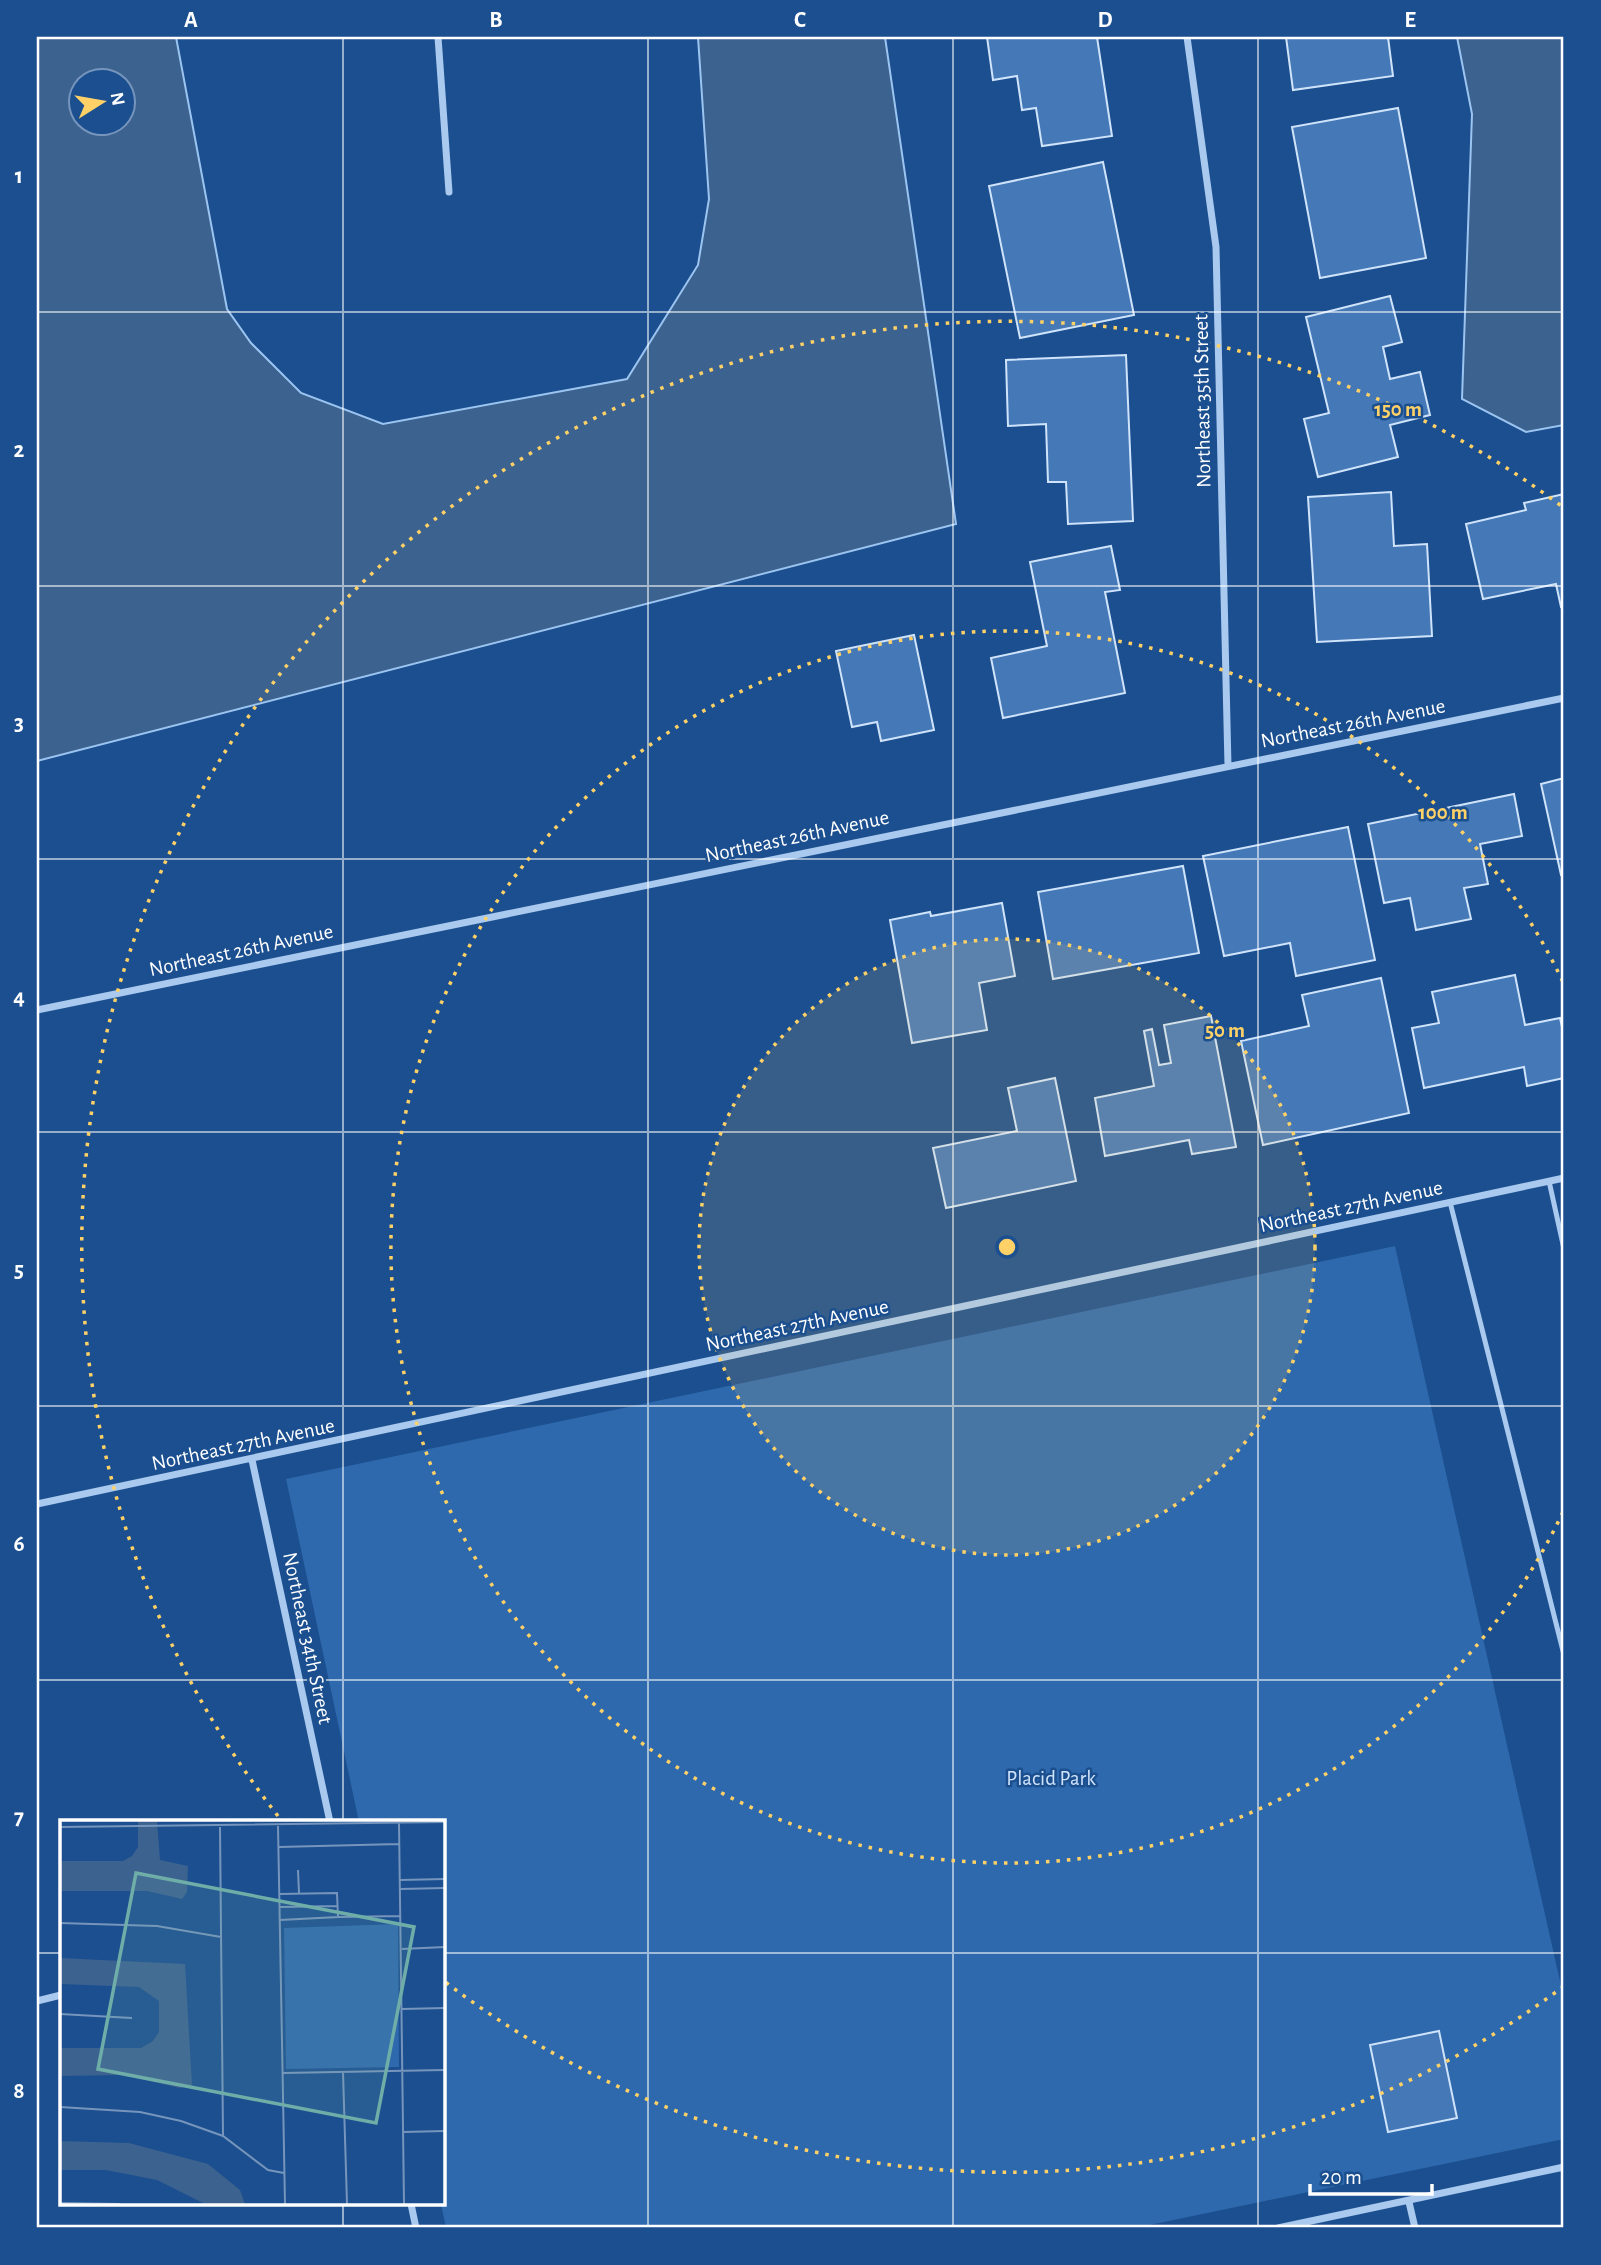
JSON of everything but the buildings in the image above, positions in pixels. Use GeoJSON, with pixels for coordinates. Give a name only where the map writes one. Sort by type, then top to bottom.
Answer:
{"type":"FeatureCollection","features":[{"type":"Feature","properties":{"kind":"street"},"geometry":{"type":"LineString","coordinates":[[438,37],[449,192]]}},
{"type":"Feature","properties":{"kind":"street","name":"Northeast 35th Street"},"geometry":{"type":"LineString","coordinates":[[1187,37],[1216,247],[1228,766]]}},
{"type":"Feature","properties":{"kind":"street","name":"Northeast 26th Avenue"},"geometry":{"type":"LineString","coordinates":[[37,1010],[1564,698]]}},
{"type":"Feature","properties":{"kind":"street","name":"Northeast 27th Avenue"},"geometry":{"type":"LineString","coordinates":[[37,1504],[1564,1178]]}},
{"type":"Feature","properties":{"kind":"street","name":"Northeast 34th Street"},"geometry":{"type":"LineString","coordinates":[[252,1460],[330,1820]]}},
{"type":"Feature","properties":{"kind":"street"},"geometry":{"type":"LineString","coordinates":[[37,2001],[60,1995]]}},
{"type":"Feature","properties":{"kind":"street"},"geometry":{"type":"LineString","coordinates":[[1278,2228],[1564,2167]]}},
{"type":"Feature","properties":{"kind":"street"},"geometry":{"type":"LineString","coordinates":[[1409,2202],[1415,2228]]}},
{"type":"Feature","properties":{"kind":"street"},"geometry":{"type":"LineString","coordinates":[[411,2206],[416,2228]]}},
{"type":"Feature","properties":{"kind":"lane"},"geometry":{"type":"LineString","coordinates":[[1549,1181],[1564,1249]]}},
{"type":"Feature","properties":{"kind":"lane"},"geometry":{"type":"LineString","coordinates":[[1450,1202],[1564,1658]]}},
{"type":"Feature","properties":{"kind":"green space","name":"Placid Park"},"geometry":{"type":"Polygon","coordinates":[[[1395,1246],[1564,1999],[1564,2139],[1135,2228],[446,2228],[441,2206],[444,2206],[444,1820],[359,1820],[286,1479],[1395,1246]]]}},
{"type":"Feature","properties":{"kind":"shaded area"},"geometry":{"type":"Polygon","coordinates":[[[37,37],[176,37],[227,309],[251,343],[301,393],[383,424],[627,379],[698,265],[709,199],[698,37],[885,37],[956,524],[37,761],[37,37]]]}},
{"type":"Feature","properties":{"kind":"shaded area"},"geometry":{"type":"Polygon","coordinates":[[[1457,37],[1564,37],[1564,425],[1526,432],[1462,399],[1472,114],[1457,37]]]}}]}
